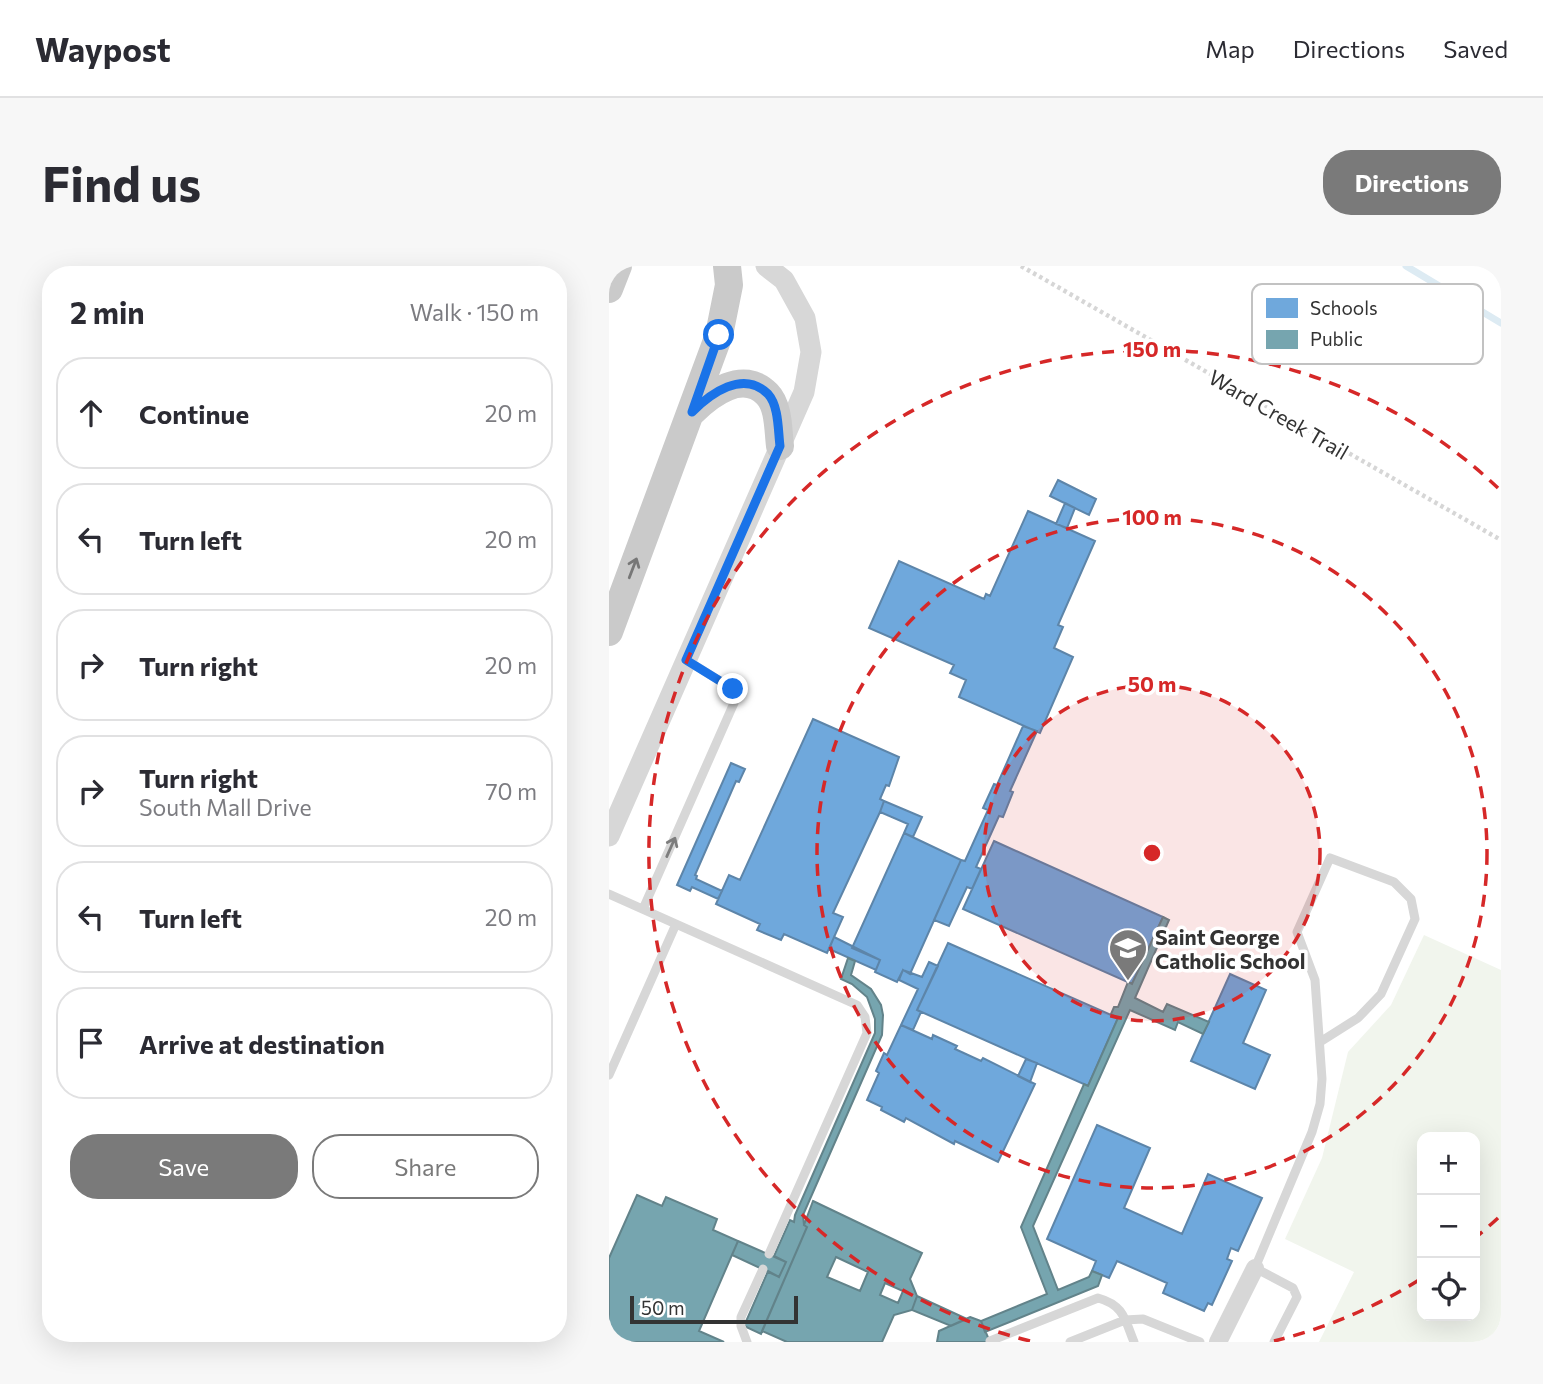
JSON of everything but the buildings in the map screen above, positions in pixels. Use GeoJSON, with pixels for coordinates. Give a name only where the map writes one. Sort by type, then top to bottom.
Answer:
{"type":"FeatureCollection","features":[{"type":"Feature","properties":{"kind":"main road"},"geometry":{"type":"LineString","coordinates":[[609,289],[618,266]]}},
{"type":"Feature","properties":{"kind":"main road"},"geometry":{"type":"LineString","coordinates":[[609,632],[719,335],[729,285],[727,266]]}},
{"type":"Feature","properties":{"kind":"main road"},"geometry":{"type":"LineString","coordinates":[[692,412],[709,396],[729,385],[751,384],[768,394],[777,415],[780,446]]}},
{"type":"Feature","properties":{"kind":"street"},"geometry":{"type":"LineString","coordinates":[[609,836],[804,392],[811,352],[805,318],[784,280],[767,266]]}},
{"type":"Feature","properties":{"kind":"street"},"geometry":{"type":"LineString","coordinates":[[1218,1342],[1255,1268]]}},
{"type":"Feature","properties":{"kind":"lane"},"geometry":{"type":"LineString","coordinates":[[643,909],[734,703],[733,689],[686,660]]}},
{"type":"Feature","properties":{"kind":"lane"},"geometry":{"type":"LineString","coordinates":[[1275,1342],[1297,1297],[1293,1288],[1255,1268],[1312,1132],[1320,1104],[1322,1079],[1315,980],[1297,932],[1330,859],[1394,882],[1411,899],[1415,919],[1381,994],[1357,1018],[1320,1042]]}},
{"type":"Feature","properties":{"kind":"lane"},"geometry":{"type":"LineString","coordinates":[[609,894],[857,1005],[865,1017],[867,1033],[769,1254]]}},
{"type":"Feature","properties":{"kind":"lane"},"geometry":{"type":"LineString","coordinates":[[609,1075],[676,924]]}},
{"type":"Feature","properties":{"kind":"lane"},"geometry":{"type":"LineString","coordinates":[[747,1342],[741,1326],[741,1317],[764,1269]]}},
{"type":"Feature","properties":{"kind":"lane"},"geometry":{"type":"LineString","coordinates":[[989,1341],[1098,1298],[1111,1301],[1120,1309],[1134,1342]]}},
{"type":"Feature","properties":{"kind":"lane"},"geometry":{"type":"LineString","coordinates":[[1070,1342],[1125,1320],[1143,1319],[1200,1342]]}},
{"type":"Feature","properties":{"kind":"path","name":"Ward Creek Trail"},"geometry":{"type":"LineString","coordinates":[[1021,266],[1501,540]]}},
{"type":"Feature","properties":{"kind":"shaded area"},"geometry":{"type":"Polygon","coordinates":[[[1424,935],[1501,970],[1501,1342],[1319,1342],[1354,1272],[1285,1239],[1322,1158],[1348,1052],[1391,1005],[1424,935]]]}},
{"type":"Feature","properties":{"kind":"waterway"},"geometry":{"type":"LineString","coordinates":[[1406,266],[1436,284]]}},
{"type":"Feature","properties":{"kind":"waterway"},"geometry":{"type":"LineString","coordinates":[[1483,312],[1501,323]]}},
{"type":"Feature","properties":{"kind":"place","name":"Saint George Catholic School"},"geometry":{"type":"Point","coordinates":[1128,982]}},
{"type":"Feature","properties":{"kind":"route"},"geometry":{"type":"LineString","coordinates":[[719,335],[692,412],[709,396],[729,385],[751,384],[768,394],[777,415],[780,446],[686,660],[733,689]]}}]}
